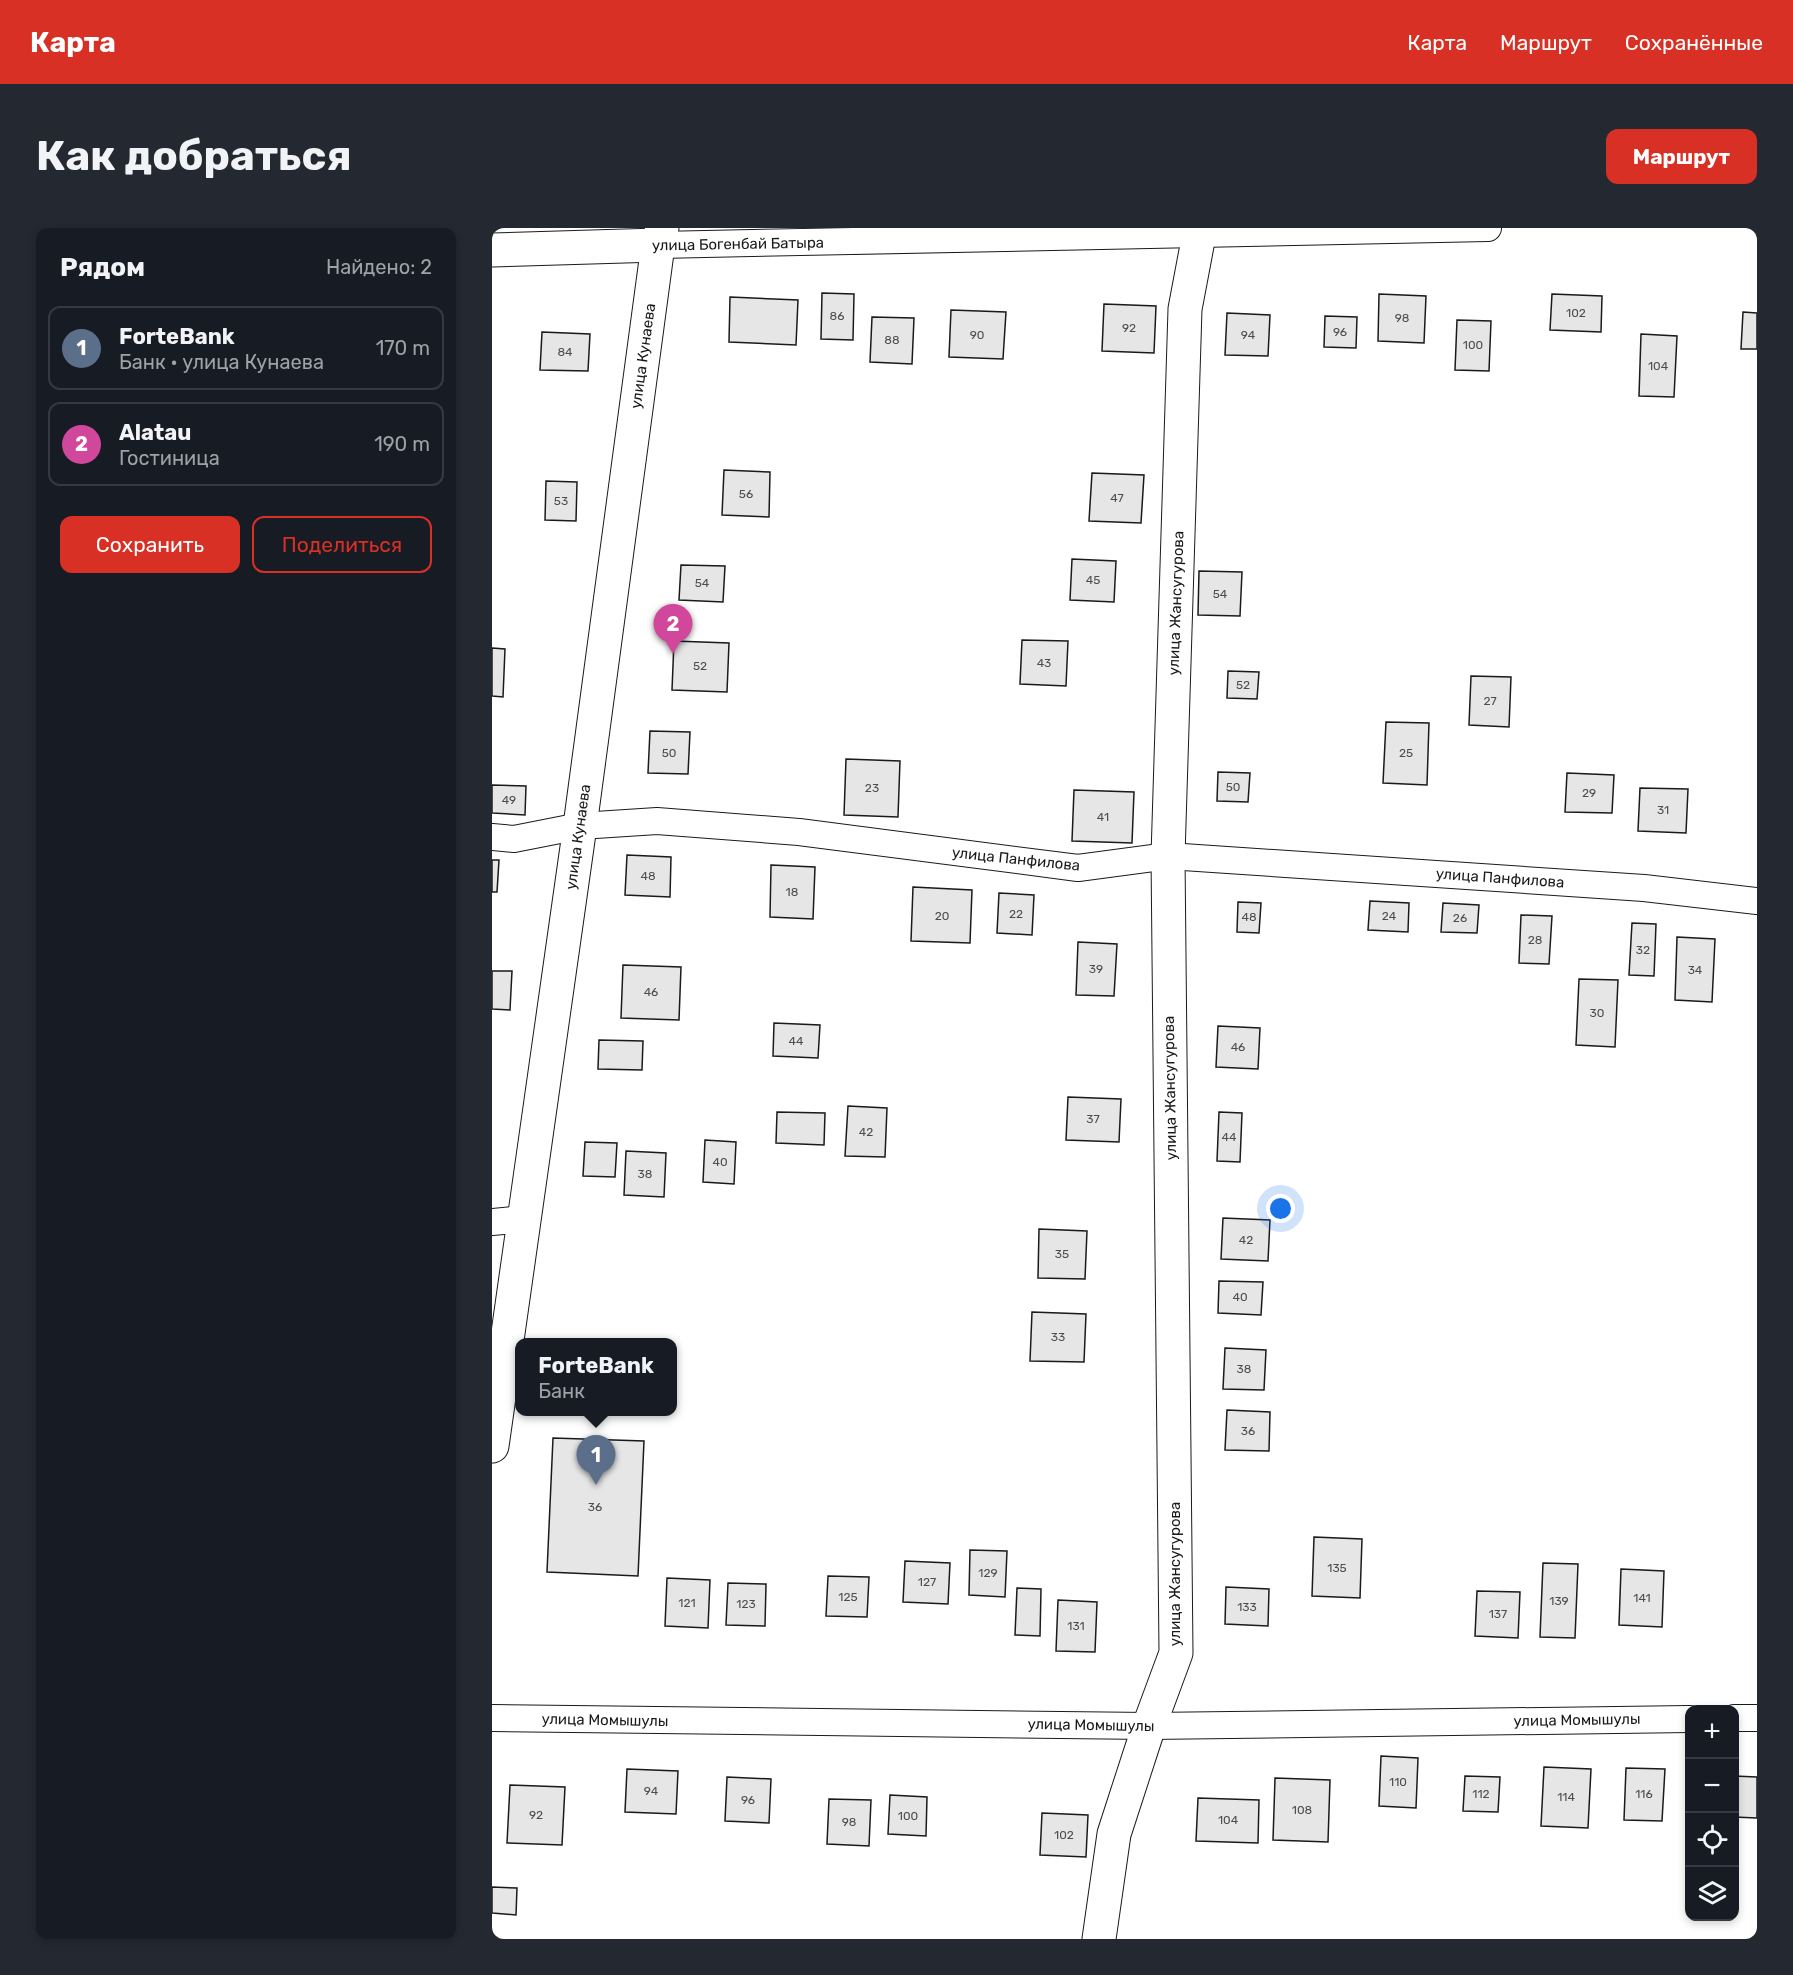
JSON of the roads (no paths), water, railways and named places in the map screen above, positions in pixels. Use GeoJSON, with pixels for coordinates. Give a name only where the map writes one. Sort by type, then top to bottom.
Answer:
{"type":"FeatureCollection","features":[{"type":"Feature","properties":{"kind":"street","name":"улица Богенбай Батыра"},"geometry":{"type":"LineString","coordinates":[[492,250],[660,236],[1488,228]]}},
{"type":"Feature","properties":{"kind":"street","name":"улица Жансугурова"},"geometry":{"type":"LineString","coordinates":[[1099,1939],[1114,1834],[1149,1726],[1176,1653],[1168,856],[1185,309],[1199,232]]}},
{"type":"Feature","properties":{"kind":"street","name":"улица Кунаева"},"geometry":{"type":"LineString","coordinates":[[492,1446],[580,826],[660,236]]}},
{"type":"Feature","properties":{"kind":"street","name":"улица Панфилова"},"geometry":{"type":"LineString","coordinates":[[492,837],[514,839],[580,826],[657,821],[799,832],[1078,868],[1168,856],[1644,888],[1757,901]]}},
{"type":"Feature","properties":{"kind":"street"},"geometry":{"type":"LineString","coordinates":[[492,1222],[525,1219]]}},
{"type":"Feature","properties":{"kind":"street"},"geometry":{"type":"LineString","coordinates":[[1739,1718],[1757,1718]]}},
{"type":"Feature","properties":{"kind":"street","name":"улица Момышулы"},"geometry":{"type":"LineString","coordinates":[[492,1719],[1149,1726],[1685,1719]]}},
{"type":"Feature","properties":{"kind":"place","name":"Alatau"},"geometry":{"type":"Point","coordinates":[673,654]}},
{"type":"Feature","properties":{"kind":"place","name":"ForteBank"},"geometry":{"type":"Point","coordinates":[596,1485]}}]}
